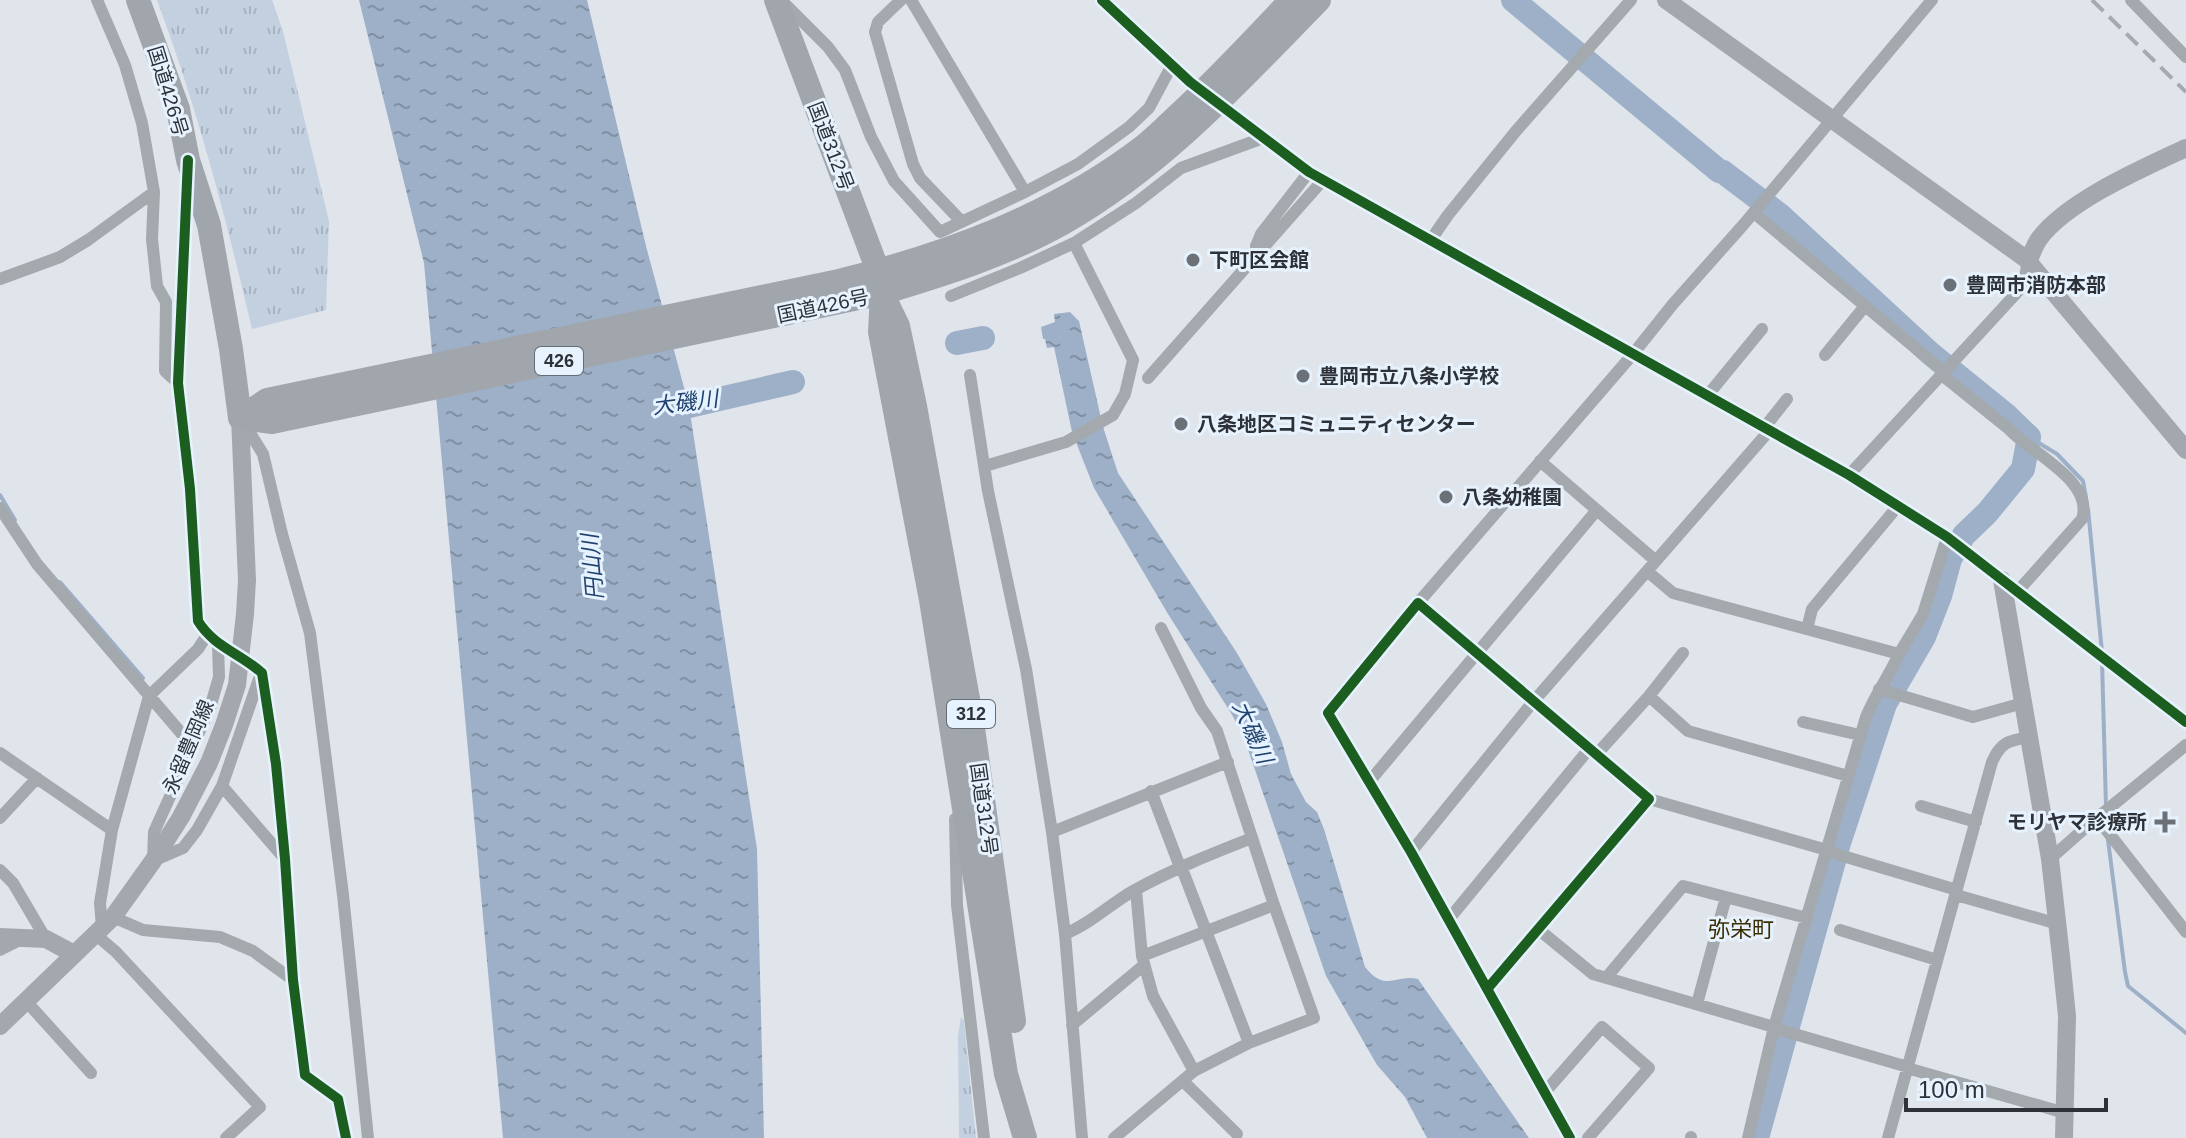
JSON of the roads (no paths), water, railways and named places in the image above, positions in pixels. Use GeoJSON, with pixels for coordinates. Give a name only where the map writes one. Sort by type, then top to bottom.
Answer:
{"type":"FeatureCollection","features":[{"type":"Feature","properties":{"kind":"highway","name":"国道426号"},"geometry":{"type":"LineString","coordinates":[[138,0],[178,109],[188,160],[209,225],[240,418],[842,291],[953,260],[1007,250],[1062,224],[1094,204],[1173,146],[1291,0]]}},
{"type":"Feature","properties":{"kind":"highway","name":"国道312号"},"geometry":{"type":"LineString","coordinates":[[778,0],[898,326],[972,721],[1022,1072],[1042,1138]]}},
{"type":"Feature","properties":{"kind":"highway","name":"国道426号"},"geometry":{"type":"LineString","coordinates":[[1210,98],[1319,0]]}},
{"type":"Feature","properties":{"kind":"highway","name":"国道312号"},"geometry":{"type":"LineString","coordinates":[[880,282],[880,332],[931,600],[1006,1074],[1025,1138]]}},
{"type":"Feature","properties":{"kind":"street"},"geometry":{"type":"LineString","coordinates":[[97,0],[129,79],[142,123],[154,192],[152,239],[157,286],[166,302],[165,371],[178,383]]}},
{"type":"Feature","properties":{"kind":"street"},"geometry":{"type":"LineString","coordinates":[[778,0],[828,47],[845,70],[871,137],[894,181],[953,260]]}},
{"type":"Feature","properties":{"kind":"street"},"geometry":{"type":"LineString","coordinates":[[901,0],[878,22],[875,32],[913,164],[920,178],[962,222]]}},
{"type":"Feature","properties":{"kind":"street"},"geometry":{"type":"LineString","coordinates":[[911,0],[1025,192]]}},
{"type":"Feature","properties":{"kind":"street"},"geometry":{"type":"LineString","coordinates":[[1102,0],[1210,98],[1309,172],[1849,475],[1947,537],[2186,722]]}},
{"type":"Feature","properties":{"kind":"street"},"geometry":{"type":"LineString","coordinates":[[1430,241],[1516,131],[1631,0]]}},
{"type":"Feature","properties":{"kind":"street"},"geometry":{"type":"LineString","coordinates":[[1666,0],[2009,245],[2028,262],[2186,450]]}},
{"type":"Feature","properties":{"kind":"street"},"geometry":{"type":"LineString","coordinates":[[1570,1138],[1411,852],[1328,713],[1418,603],[1754,213],[1932,0]]}},
{"type":"Feature","properties":{"kind":"street"},"geometry":{"type":"LineString","coordinates":[[2131,0],[2186,57]]}},
{"type":"Feature","properties":{"kind":"street"},"geometry":{"type":"LineString","coordinates":[[962,222],[1078,164],[1129,127],[1149,108],[1172,65]]}},
{"type":"Feature","properties":{"kind":"street"},"geometry":{"type":"LineString","coordinates":[[953,260],[1074,243],[1136,203],[1181,168],[1263,138]]}},
{"type":"Feature","properties":{"kind":"street"},"geometry":{"type":"LineString","coordinates":[[1849,475],[2023,286],[2028,262],[2038,240],[2057,220],[2113,183],[2186,148]]}},
{"type":"Feature","properties":{"kind":"street"},"geometry":{"type":"LineString","coordinates":[[188,160],[178,383],[190,489],[198,621],[207,635],[223,646],[219,677],[210,708],[154,832],[153,861],[183,848],[222,786],[257,668],[276,764],[293,980],[305,1075],[338,1099],[346,1138]]}},
{"type":"Feature","properties":{"kind":"street"},"geometry":{"type":"LineString","coordinates":[[1258,253],[1256,246],[1261,234],[1309,172]]}},
{"type":"Feature","properties":{"kind":"street"},"geometry":{"type":"LineString","coordinates":[[1148,378],[1323,180]]}},
{"type":"Feature","properties":{"kind":"street"},"geometry":{"type":"LineString","coordinates":[[0,279],[60,257],[154,192]]}},
{"type":"Feature","properties":{"kind":"street"},"geometry":{"type":"LineString","coordinates":[[1754,213],[2077,489],[2083,502],[2082,519],[2010,586]]}},
{"type":"Feature","properties":{"kind":"street"},"geometry":{"type":"LineString","coordinates":[[951,296],[953,260],[962,222]]}},
{"type":"Feature","properties":{"kind":"street"},"geometry":{"type":"LineString","coordinates":[[985,466],[1066,442],[1113,415],[1125,394],[1133,360],[1074,243]]}},
{"type":"Feature","properties":{"kind":"street"},"geometry":{"type":"LineString","coordinates":[[1825,355],[1865,306]]}},
{"type":"Feature","properties":{"kind":"street"},"geometry":{"type":"LineString","coordinates":[[1707,396],[1762,329]]}},
{"type":"Feature","properties":{"kind":"street"},"geometry":{"type":"LineString","coordinates":[[970,375],[988,491],[1026,669],[1052,832],[1065,934],[1082,1138]]}},
{"type":"Feature","properties":{"kind":"street"},"geometry":{"type":"LineString","coordinates":[[1411,852],[1533,702],[1766,430],[1787,399]]}},
{"type":"Feature","properties":{"kind":"street"},"geometry":{"type":"LineString","coordinates":[[240,418],[263,454],[310,633],[343,895],[368,1138]]}},
{"type":"Feature","properties":{"kind":"street","name":"永留豊岡線"},"geometry":{"type":"LineString","coordinates":[[0,1026],[103,926],[153,861],[181,817],[209,763],[224,725],[237,685],[247,580],[240,418]]}},
{"type":"Feature","properties":{"kind":"street"},"geometry":{"type":"LineString","coordinates":[[1540,461],[1656,561]]}},
{"type":"Feature","properties":{"kind":"street"},"geometry":{"type":"LineString","coordinates":[[1807,629],[1812,609],[1898,506]]}},
{"type":"Feature","properties":{"kind":"street"},"geometry":{"type":"LineString","coordinates":[[0,508],[37,564],[193,747]]}},
{"type":"Feature","properties":{"kind":"street"},"geometry":{"type":"LineString","coordinates":[[1369,782],[1597,510]]}},
{"type":"Feature","properties":{"kind":"street"},"geometry":{"type":"LineString","coordinates":[[0,538],[15,534]]}},
{"type":"Feature","properties":{"kind":"street"},"geometry":{"type":"LineString","coordinates":[[1748,1138],[1782,1030],[1807,918],[1832,852],[1860,735],[1866,717],[1887,692],[1890,673],[1923,614],[1947,537]]}},
{"type":"Feature","properties":{"kind":"street"},"geometry":{"type":"LineString","coordinates":[[1647,571],[1673,593],[1899,654]]}},
{"type":"Feature","properties":{"kind":"street"},"geometry":{"type":"LineString","coordinates":[[2010,586],[2023,703],[2058,924],[2067,1016],[2064,1138]]}},
{"type":"Feature","properties":{"kind":"street"},"geometry":{"type":"LineString","coordinates":[[1418,603],[1649,799],[1832,852],[2058,924]]}},
{"type":"Feature","properties":{"kind":"street"},"geometry":{"type":"LineString","coordinates":[[1114,1138],[1194,1071],[1249,1043],[1314,1018],[1217,731],[1201,708],[1161,628]]}},
{"type":"Feature","properties":{"kind":"street"},"geometry":{"type":"LineString","coordinates":[[207,635],[198,649],[149,696],[112,830],[100,903],[103,926],[116,952],[260,1107],[226,1138]]}},
{"type":"Feature","properties":{"kind":"street"},"geometry":{"type":"LineString","coordinates":[[1449,919],[1593,752],[1649,696],[1683,653]]}},
{"type":"Feature","properties":{"kind":"street"},"geometry":{"type":"LineString","coordinates":[[1887,692],[1973,717],[2023,703]]}},
{"type":"Feature","properties":{"kind":"street"},"geometry":{"type":"LineString","coordinates":[[1649,696],[1688,731],[1848,776]]}},
{"type":"Feature","properties":{"kind":"street"},"geometry":{"type":"LineString","coordinates":[[1803,722],[1860,735]]}},
{"type":"Feature","properties":{"kind":"street"},"geometry":{"type":"LineString","coordinates":[[1888,1138],[1998,749],[2013,740],[2029,737]]}},
{"type":"Feature","properties":{"kind":"street"},"geometry":{"type":"LineString","coordinates":[[2050,859],[2186,745]]}},
{"type":"Feature","properties":{"kind":"street"},"geometry":{"type":"LineString","coordinates":[[0,753],[112,830]]}},
{"type":"Feature","properties":{"kind":"street"},"geometry":{"type":"LineString","coordinates":[[1052,832],[1228,762]]}},
{"type":"Feature","properties":{"kind":"street"},"geometry":{"type":"LineString","coordinates":[[3,810],[37,778]]}},
{"type":"Feature","properties":{"kind":"street"},"geometry":{"type":"LineString","coordinates":[[222,786],[285,859]]}},
{"type":"Feature","properties":{"kind":"street"},"geometry":{"type":"LineString","coordinates":[[1151,791],[1249,1043]]}},
{"type":"Feature","properties":{"kind":"street"},"geometry":{"type":"LineString","coordinates":[[1488,988],[1649,799]]}},
{"type":"Feature","properties":{"kind":"street"},"geometry":{"type":"LineString","coordinates":[[1921,806],[1976,822]]}},
{"type":"Feature","properties":{"kind":"street"},"geometry":{"type":"LineString","coordinates":[[2097,818],[2186,932]]}},
{"type":"Feature","properties":{"kind":"street"},"geometry":{"type":"LineString","coordinates":[[955,819],[957,905],[984,1138]]}},
{"type":"Feature","properties":{"kind":"street"},"geometry":{"type":"LineString","coordinates":[[1065,934],[1180,866],[1252,838]]}},
{"type":"Feature","properties":{"kind":"street"},"geometry":{"type":"LineString","coordinates":[[0,870],[13,883],[46,939]]}},
{"type":"Feature","properties":{"kind":"street"},"geometry":{"type":"LineString","coordinates":[[1606,978],[1683,886],[1807,918]]}},
{"type":"Feature","properties":{"kind":"street"},"geometry":{"type":"LineString","coordinates":[[1136,890],[1143,960],[1153,996],[1194,1071]]}},
{"type":"Feature","properties":{"kind":"street"},"geometry":{"type":"LineString","coordinates":[[1697,1004],[1726,897]]}},
{"type":"Feature","properties":{"kind":"street"},"geometry":{"type":"LineString","coordinates":[[1072,1025],[1143,960],[1274,905]]}},
{"type":"Feature","properties":{"kind":"street"},"geometry":{"type":"LineString","coordinates":[[103,926],[220,937],[253,951],[293,980]]}},
{"type":"Feature","properties":{"kind":"street"},"geometry":{"type":"LineString","coordinates":[[1538,929],[1593,974],[2065,1113]]}},
{"type":"Feature","properties":{"kind":"street"},"geometry":{"type":"LineString","coordinates":[[1840,930],[1937,960]]}},
{"type":"Feature","properties":{"kind":"street"},"geometry":{"type":"LineString","coordinates":[[0,937],[46,939],[74,954]]}},
{"type":"Feature","properties":{"kind":"street"},"geometry":{"type":"LineString","coordinates":[[0,950],[25,937]]}},
{"type":"Feature","properties":{"kind":"street"},"geometry":{"type":"LineString","coordinates":[[26,1001],[91,1073]]}},
{"type":"Feature","properties":{"kind":"street"},"geometry":{"type":"LineString","coordinates":[[1545,1092],[1602,1027],[1649,1068],[1588,1138]]}},
{"type":"Feature","properties":{"kind":"street"},"geometry":{"type":"LineString","coordinates":[[1183,1081],[1237,1134]]}},
{"type":"Feature","properties":{"kind":"water","name":"円山川"},"geometry":{"type":"Polygon","coordinates":[[[359,0],[587,0],[646,246],[689,406],[757,849],[764,1138],[503,1138],[424,263],[359,0]]]}},
{"type":"Feature","properties":{"kind":"water"},"geometry":{"type":"Polygon","coordinates":[[[1070,312],[1079,321],[1103,427],[1118,473],[1237,653],[1266,704],[1291,774],[1306,802],[1317,812],[1324,829],[1365,967],[1372,975],[1385,981],[1418,979],[1529,1138],[1427,1138],[1405,1097],[1377,1065],[1326,976],[1243,735],[1094,488],[1072,432],[1054,347],[1047,348],[1041,327],[1055,322],[1054,314],[1070,312]]]}},
{"type":"Feature","properties":{"kind":"waterway"},"geometry":{"type":"LineString","coordinates":[[1513,0],[1719,171],[1780,215],[1931,354],[2029,437],[2023,469],[1987,513],[1964,535],[1950,559],[1924,637],[1885,704],[1839,843],[1757,1138]]}},
{"type":"Feature","properties":{"kind":"waterway","name":"大磯川"},"geometry":{"type":"LineString","coordinates":[[957,343],[983,338]]}},
{"type":"Feature","properties":{"kind":"waterway","name":"大磯川"},"geometry":{"type":"LineString","coordinates":[[658,407],[689,406],[793,382]]}},
{"type":"Feature","properties":{"kind":"waterway"},"geometry":{"type":"LineString","coordinates":[[2029,437],[2057,454],[2083,481],[2086,497]]}},
{"type":"Feature","properties":{"kind":"waterway"},"geometry":{"type":"LineString","coordinates":[[0,495],[15,520]]}},
{"type":"Feature","properties":{"kind":"waterway"},"geometry":{"type":"LineString","coordinates":[[2088,509],[2102,652]]}},
{"type":"Feature","properties":{"kind":"waterway"},"geometry":{"type":"LineString","coordinates":[[60,582],[143,678]]}},
{"type":"Feature","properties":{"kind":"waterway"},"geometry":{"type":"LineString","coordinates":[[2102,660],[2106,807]]}},
{"type":"Feature","properties":{"kind":"waterway"},"geometry":{"type":"LineString","coordinates":[[2108,840],[2128,986],[2186,1033]]}},
{"type":"Feature","properties":{"kind":"railway"},"geometry":{"type":"LineString","coordinates":[[2092,0],[2186,92]]}},
{"type":"Feature","properties":{"kind":"place","name":"下町区会館"},"geometry":{"type":"Point","coordinates":[1193,260]}},
{"type":"Feature","properties":{"kind":"place","name":"豊岡市消防本部"},"geometry":{"type":"Point","coordinates":[1950,285]}},
{"type":"Feature","properties":{"kind":"place","name":"豊岡市立八条小学校"},"geometry":{"type":"Point","coordinates":[1303,376]}},
{"type":"Feature","properties":{"kind":"place","name":"八条地区コミュニティセンター"},"geometry":{"type":"Point","coordinates":[1181,424]}},
{"type":"Feature","properties":{"kind":"place","name":"八条幼稚園"},"geometry":{"type":"Point","coordinates":[1446,497]}},
{"type":"Feature","properties":{"kind":"place","name":"モリヤマ診療所"},"geometry":{"type":"Point","coordinates":[2165,822]}},
{"type":"Feature","properties":{"kind":"district","name":"弥栄町"},"geometry":{"type":"Point","coordinates":[1741,929]}}]}
